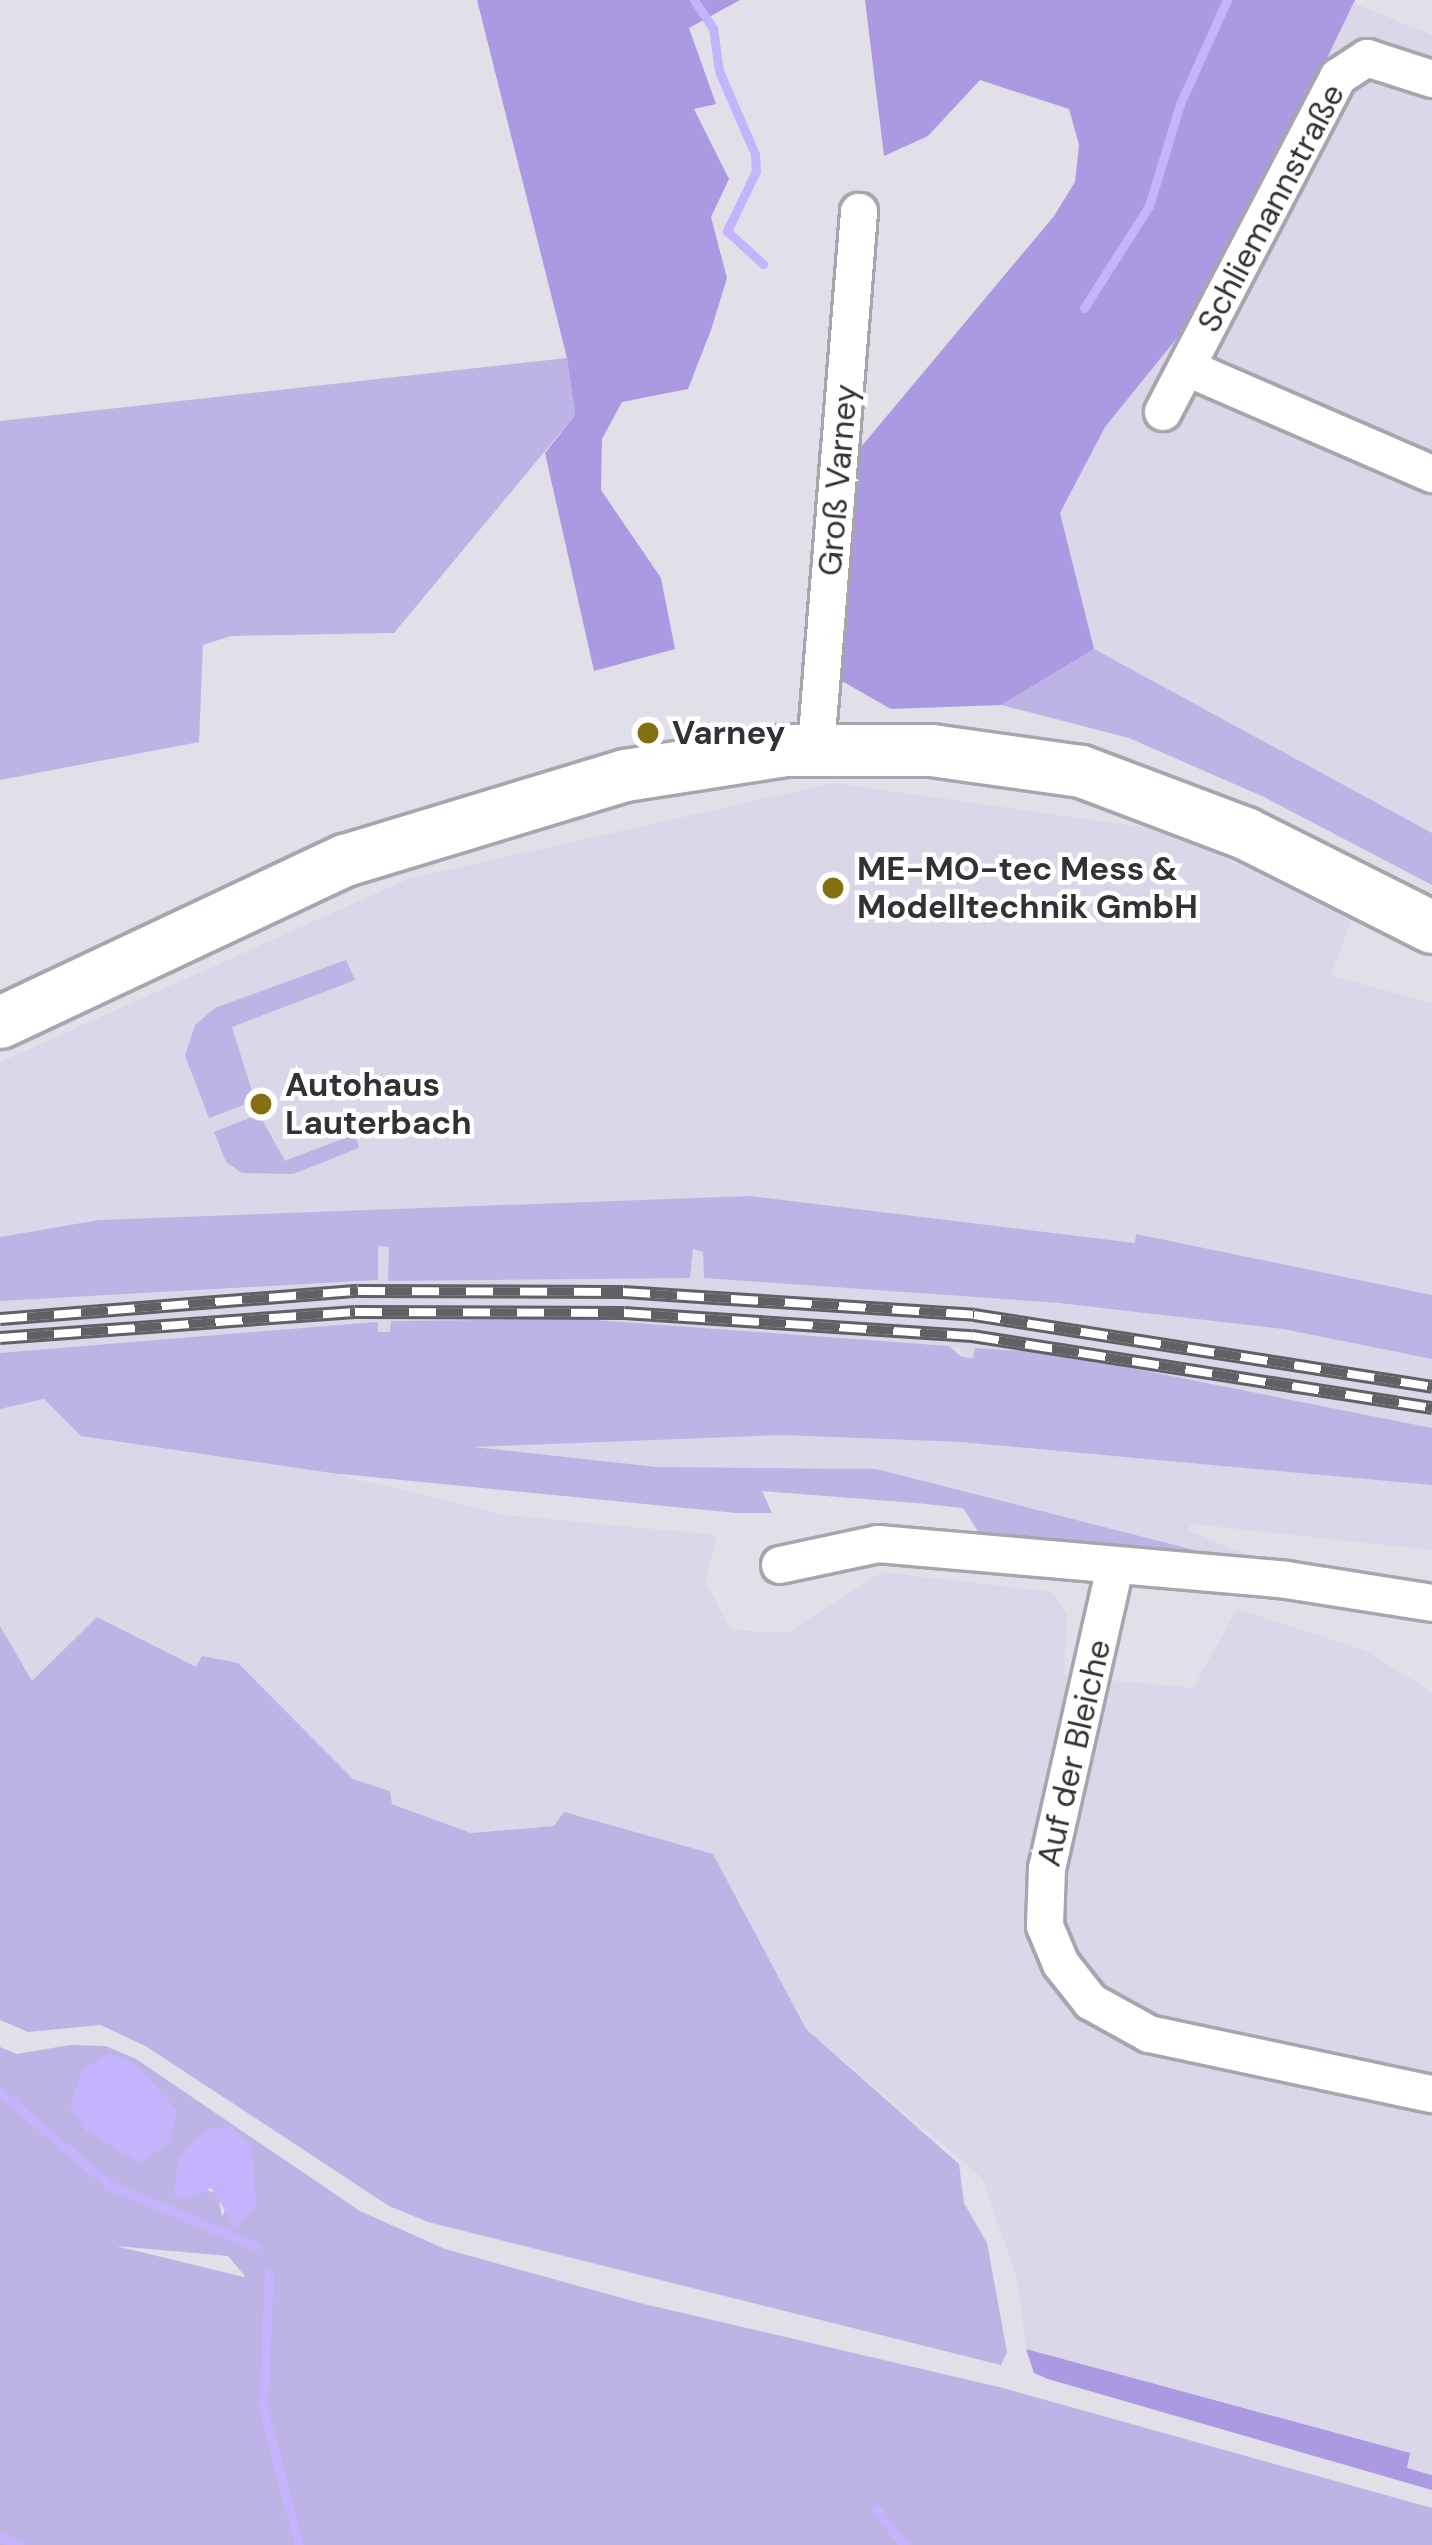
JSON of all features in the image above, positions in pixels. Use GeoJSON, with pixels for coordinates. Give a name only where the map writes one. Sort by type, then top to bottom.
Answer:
{"type":"FeatureCollection","features":[{"type":"Feature","properties":{"kind":"main road"},"geometry":{"type":"LineString","coordinates":[[0,1022],[345,860],[625,775],[815,748],[931,750],[1081,771],[1218,820],[1432,927]]}},
{"type":"Feature","properties":{"kind":"street","name":"Schliemannstraße"},"geometry":{"type":"LineString","coordinates":[[1163,412],[1338,77],[1367,58],[1432,79]]}},
{"type":"Feature","properties":{"kind":"street","name":"Groß Varney"},"geometry":{"type":"LineString","coordinates":[[815,748],[859,212]]}},
{"type":"Feature","properties":{"kind":"street","name":"Schliemannstraße"},"geometry":{"type":"LineString","coordinates":[[1187,368],[1432,475]]}},
{"type":"Feature","properties":{"kind":"street"},"geometry":{"type":"LineString","coordinates":[[780,1565],[878,1544],[1287,1580],[1432,1603]]}},
{"type":"Feature","properties":{"kind":"street","name":"Auf der Bleiche"},"geometry":{"type":"LineString","coordinates":[[1115,1567],[1047,1868],[1045,1926],[1061,1964],[1091,2002],[1148,2034],[1432,2094]]}},
{"type":"Feature","properties":{"kind":"shaded area"},"geometry":{"type":"Polygon","coordinates":[[[477,0],[740,0],[689,28],[716,104],[694,109],[729,179],[711,217],[727,278],[711,330],[688,389],[622,402],[602,439],[601,490],[661,578],[675,649],[594,671],[545,453],[575,415],[567,358],[477,0]]]}},
{"type":"Feature","properties":{"kind":"shaded area"},"geometry":{"type":"Polygon","coordinates":[[[865,0],[1355,0],[1246,226],[1190,322],[1105,427],[1060,513],[1094,649],[1001,705],[891,709],[833,676],[851,459],[1054,216],[1075,182],[1079,145],[1069,109],[980,80],[928,136],[884,156],[865,0]]]}},
{"type":"Feature","properties":{"kind":"shaded area"},"geometry":{"type":"Polygon","coordinates":[[[1354,3],[1432,35],[1432,833],[1094,649],[1060,513],[1105,427],[1190,322],[1354,3]]]}},
{"type":"Feature","properties":{"kind":"shaded area"},"geometry":{"type":"Polygon","coordinates":[[[567,358],[575,415],[394,633],[231,636],[203,645],[199,742],[0,780],[0,421],[567,358]]]}},
{"type":"Feature","properties":{"kind":"shaded area"},"geometry":{"type":"Polygon","coordinates":[[[1094,649],[1432,833],[1432,885],[1264,797],[1129,738],[1001,705],[1094,649]]]}},
{"type":"Feature","properties":{"kind":"shaded area"},"geometry":{"type":"Polygon","coordinates":[[[834,783],[1170,831],[1351,920],[1331,976],[1432,1003],[1432,1295],[1137,1234],[1136,1243],[374,1211],[99,1220],[0,1237],[0,1062],[408,879],[834,783]]]}},
{"type":"Feature","properties":{"kind":"shaded area"},"geometry":{"type":"Polygon","coordinates":[[[346,960],[355,980],[232,1027],[255,1101],[209,1118],[185,1056],[195,1025],[215,1008],[346,960]]]}},
{"type":"Feature","properties":{"kind":"shaded area"},"geometry":{"type":"Polygon","coordinates":[[[259,1114],[285,1161],[355,1134],[359,1148],[293,1174],[242,1173],[226,1162],[214,1132],[259,1114]]]}},
{"type":"Feature","properties":{"kind":"shaded area"},"geometry":{"type":"Polygon","coordinates":[[[750,1196],[1135,1243],[1136,1234],[1432,1295],[1432,1359],[1283,1329],[1059,1303],[704,1278],[703,1252],[693,1249],[690,1278],[388,1281],[389,1247],[378,1246],[378,1280],[0,1301],[0,1237],[99,1220],[750,1196]]]}},
{"type":"Feature","properties":{"kind":"shaded area"},"geometry":{"type":"Polygon","coordinates":[[[378,1246],[389,1247],[389,1281],[691,1277],[692,1249],[704,1251],[704,1278],[1059,1303],[1283,1329],[1432,1359],[1432,1428],[1056,1353],[976,1348],[973,1358],[962,1357],[961,1349],[949,1346],[582,1319],[392,1321],[391,1332],[377,1333],[378,1323],[0,1353],[0,1301],[377,1281],[378,1246]]]}},
{"type":"Feature","properties":{"kind":"shaded area"},"geometry":{"type":"Polygon","coordinates":[[[582,1319],[949,1346],[962,1357],[973,1358],[975,1348],[1056,1353],[1432,1428],[1432,1485],[961,1442],[783,1435],[474,1447],[657,1467],[876,1469],[1226,1558],[979,1533],[963,1508],[916,1503],[762,1491],[772,1513],[736,1513],[331,1473],[81,1436],[44,1399],[0,1409],[0,1353],[378,1322],[378,1332],[390,1332],[391,1321],[582,1319]]]}},
{"type":"Feature","properties":{"kind":"shaded area"},"geometry":{"type":"Polygon","coordinates":[[[44,1399],[81,1436],[331,1473],[506,1515],[717,1535],[705,1581],[731,1630],[787,1633],[882,1572],[1052,1592],[1067,1613],[1064,1676],[1193,1688],[1237,1609],[1364,1650],[1432,1692],[1432,2475],[1407,2468],[1410,2454],[1027,2351],[1016,2276],[982,2178],[806,2029],[763,1955],[554,1826],[471,1833],[392,1803],[390,1791],[353,1779],[238,1663],[197,1668],[98,1617],[32,1681],[0,1626],[0,1409],[44,1399]]]}},
{"type":"Feature","properties":{"kind":"shaded area"},"geometry":{"type":"Polygon","coordinates":[[[783,1435],[961,1442],[1432,1485],[1432,1550],[1191,1524],[1189,1531],[1262,1561],[1226,1558],[876,1469],[657,1467],[472,1448],[783,1435]]]}},
{"type":"Feature","properties":{"kind":"shaded area"},"geometry":{"type":"Polygon","coordinates":[[[97,1617],[196,1667],[202,1656],[238,1663],[353,1779],[390,1791],[392,1804],[471,1833],[554,1826],[564,1812],[713,1854],[806,2029],[959,2164],[964,2203],[987,2243],[1007,2352],[1001,2365],[428,2222],[389,2206],[147,2047],[101,2025],[28,2032],[0,2020],[0,1626],[32,1681],[97,1617]]]}},
{"type":"Feature","properties":{"kind":"shaded area"},"geometry":{"type":"Polygon","coordinates":[[[70,2045],[106,2046],[136,2059],[360,2211],[445,2249],[640,2303],[1003,2388],[1432,2508],[1432,2545],[0,2545],[0,2047],[17,2054],[70,2045]],[[252,2148],[201,2188],[218,2194],[222,2217],[252,2148]],[[116,2246],[244,2277],[245,2276],[228,2256],[116,2246]]]}},
{"type":"Feature","properties":{"kind":"shaded area"},"geometry":{"type":"Polygon","coordinates":[[[110,2053],[135,2064],[177,2110],[170,2141],[140,2163],[86,2131],[70,2106],[82,2070],[110,2053]]]}},
{"type":"Feature","properties":{"kind":"shaded area"},"geometry":{"type":"Polygon","coordinates":[[[232,2126],[252,2148],[256,2206],[236,2228],[211,2188],[182,2200],[173,2194],[179,2159],[191,2143],[210,2129],[232,2126]]]}},
{"type":"Feature","properties":{"kind":"shaded area"},"geometry":{"type":"Polygon","coordinates":[[[1026,2349],[1410,2453],[1407,2468],[1432,2475],[1432,2490],[1048,2379],[1034,2373],[1026,2349]]]}},
{"type":"Feature","properties":{"kind":"waterway"},"geometry":{"type":"LineString","coordinates":[[694,0],[713,28],[719,71],[755,154],[756,171],[727,231],[763,264]]}},
{"type":"Feature","properties":{"kind":"waterway"},"geometry":{"type":"LineString","coordinates":[[1084,308],[1149,206],[1180,104],[1227,0]]}},
{"type":"Feature","properties":{"kind":"waterway"},"geometry":{"type":"LineString","coordinates":[[0,2092],[109,2185],[255,2246]]}},
{"type":"Feature","properties":{"kind":"waterway"},"geometry":{"type":"LineString","coordinates":[[269,2271],[263,2409],[299,2545]]}},
{"type":"Feature","properties":{"kind":"waterway"},"geometry":{"type":"LineString","coordinates":[[877,2510],[904,2545]]}},
{"type":"Feature","properties":{"kind":"waterway"},"geometry":{"type":"LineString","coordinates":[[0,2536],[19,2545]]}},
{"type":"Feature","properties":{"kind":"railway"},"geometry":{"type":"LineString","coordinates":[[0,1319],[358,1291],[623,1292],[974,1315],[1432,1387]]}},
{"type":"Feature","properties":{"kind":"railway"},"geometry":{"type":"LineString","coordinates":[[0,1338],[355,1312],[624,1313],[972,1336],[1432,1408]]}},
{"type":"Feature","properties":{"kind":"place","name":"Varney"},"geometry":{"type":"Point","coordinates":[648,733]}},
{"type":"Feature","properties":{"kind":"place","name":"ME-MO-tec Mess & Modelltechnik GmbH"},"geometry":{"type":"Point","coordinates":[833,888]}},
{"type":"Feature","properties":{"kind":"place","name":"Autohaus Lauterbach"},"geometry":{"type":"Point","coordinates":[261,1104]}}]}
